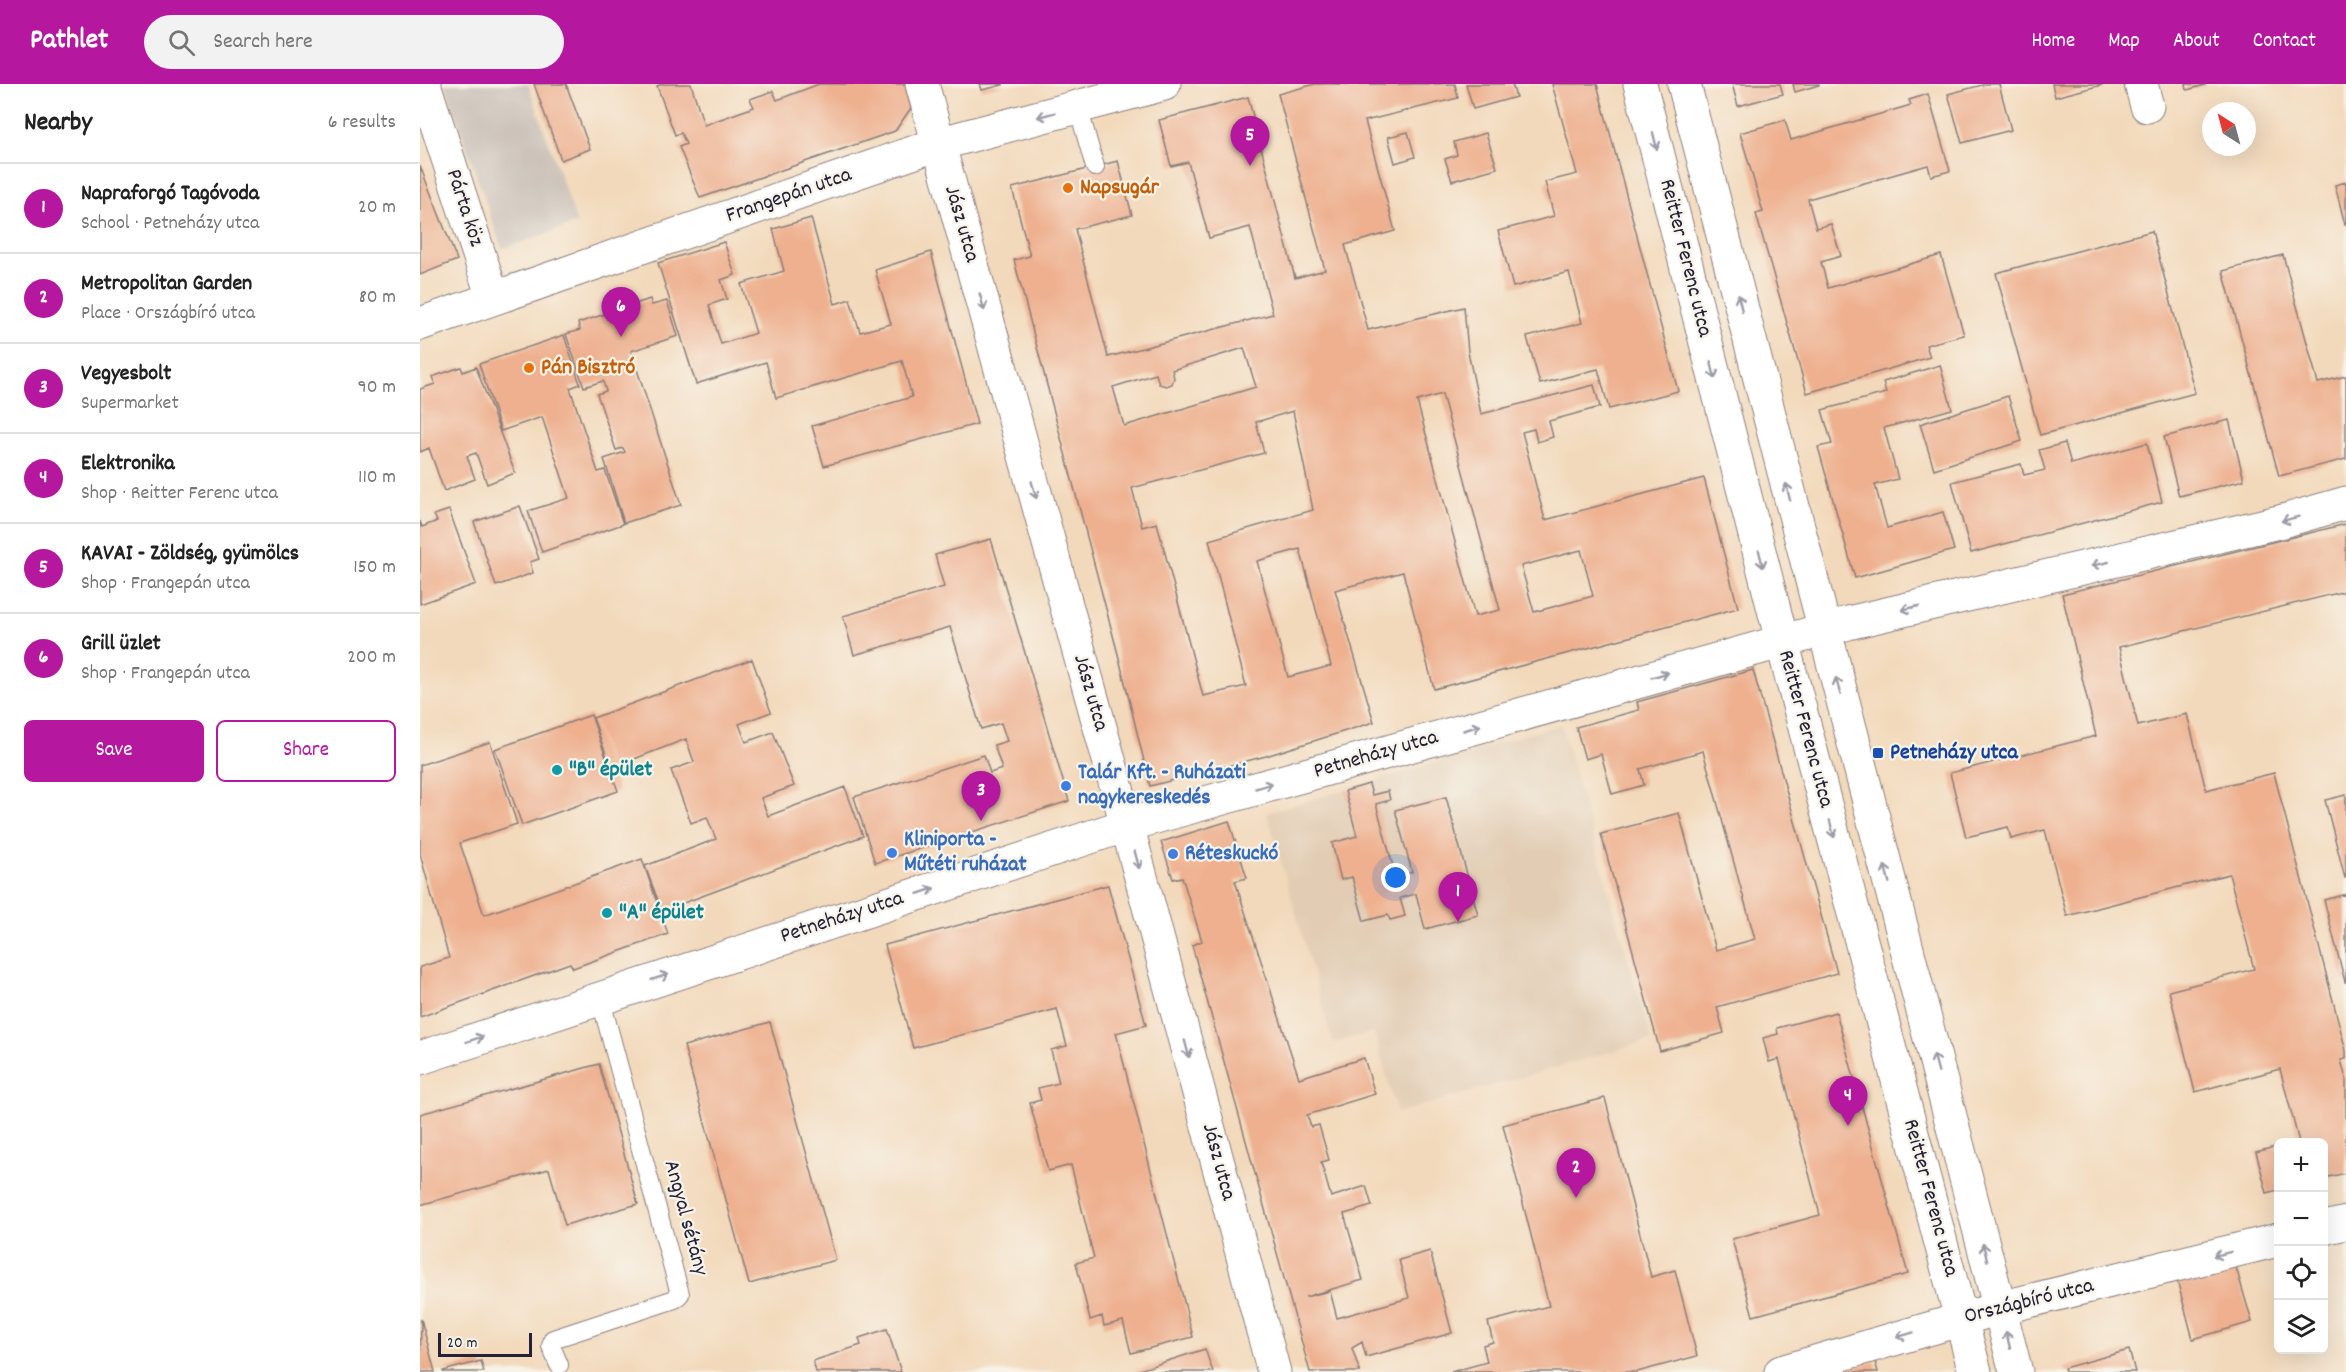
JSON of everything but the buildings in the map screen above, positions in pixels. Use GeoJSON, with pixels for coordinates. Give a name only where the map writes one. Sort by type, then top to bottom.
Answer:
{"type":"FeatureCollection","features":[{"type":"Feature","properties":{"kind":"street","name":"Párta köz"},"geometry":{"type":"LineString","coordinates":[[424,84],[493,298]]}},
{"type":"Feature","properties":{"kind":"street","name":"Jász utca"},"geometry":{"type":"LineString","coordinates":[[922,84],[1127,825],[1274,1372]]}},
{"type":"Feature","properties":{"kind":"street","name":"Frangepán utca"},"geometry":{"type":"LineString","coordinates":[[420,324],[938,144],[1164,84]]}},
{"type":"Feature","properties":{"kind":"street","name":"Reitter Ferenc utca"},"geometry":{"type":"LineString","coordinates":[[1640,84],[1782,641],[1975,1372]]}},
{"type":"Feature","properties":{"kind":"street","name":"Reitter Ferenc utca"},"geometry":{"type":"LineString","coordinates":[[1684,84],[2016,1372]]}},
{"type":"Feature","properties":{"kind":"street","name":"Petneházy utca"},"geometry":{"type":"LineString","coordinates":[[420,1058],[1127,825],[1823,630],[2346,503]]}},
{"type":"Feature","properties":{"kind":"street"},"geometry":{"type":"LineString","coordinates":[[2328,1227],[2346,1223]]}},
{"type":"Feature","properties":{"kind":"street","name":"Országbíró utca"},"geometry":{"type":"LineString","coordinates":[[1781,1372],[2000,1308],[2274,1240]]}},
{"type":"Feature","properties":{"kind":"lane"},"geometry":{"type":"LineString","coordinates":[[1078,107],[1095,167]]}},
{"type":"Feature","properties":{"kind":"lane","name":"Angyal sétány"},"geometry":{"type":"LineString","coordinates":[[559,1365],[551,1347],[553,1339],[678,1297],[680,1294],[600,997]]}},
{"type":"Feature","properties":{"kind":"shaded area"},"geometry":{"type":"Polygon","coordinates":[[[445,84],[528,84],[577,223],[502,249],[445,84]]]}},
{"type":"Feature","properties":{"kind":"shaded area"},"geometry":{"type":"Polygon","coordinates":[[[1561,724],[1651,1040],[1397,1113],[1374,1032],[1333,1043],[1267,813],[1561,724]]]}},
{"type":"Feature","properties":{"kind":"place","name":"KAVAI - Zöldség, gyümölcs"},"geometry":{"type":"Point","coordinates":[1250,166]}},
{"type":"Feature","properties":{"kind":"place","name":"Napsugár"},"geometry":{"type":"Point","coordinates":[1068,188]}},
{"type":"Feature","properties":{"kind":"place","name":"Grill üzlet"},"geometry":{"type":"Point","coordinates":[621,337]}},
{"type":"Feature","properties":{"kind":"place","name":"Pán Bisztró"},"geometry":{"type":"Point","coordinates":[529,368]}},
{"type":"Feature","properties":{"kind":"place","name":"Petneházy utca"},"geometry":{"type":"Point","coordinates":[1878,753]}},
{"type":"Feature","properties":{"kind":"place","name":"\"B\" épület"},"geometry":{"type":"Point","coordinates":[557,770]}},
{"type":"Feature","properties":{"kind":"place","name":"Talár Kft. - Ruházati nagykereskedés"},"geometry":{"type":"Point","coordinates":[1066,786]}},
{"type":"Feature","properties":{"kind":"place","name":"Vegyesbolt"},"geometry":{"type":"Point","coordinates":[981,821]}},
{"type":"Feature","properties":{"kind":"place","name":"Kliniporta - Műtéti ruházat"},"geometry":{"type":"Point","coordinates":[892,853]}},
{"type":"Feature","properties":{"kind":"place","name":"Réteskuckó"},"geometry":{"type":"Point","coordinates":[1173,854]}},
{"type":"Feature","properties":{"kind":"place","name":"\"A\" épület"},"geometry":{"type":"Point","coordinates":[607,913]}},
{"type":"Feature","properties":{"kind":"place","name":"Napraforgó Tagóvoda"},"geometry":{"type":"Point","coordinates":[1458,922]}},
{"type":"Feature","properties":{"kind":"place","name":"Elektronika"},"geometry":{"type":"Point","coordinates":[1848,1126]}},
{"type":"Feature","properties":{"kind":"place","name":"Metropolitan Garden"},"geometry":{"type":"Point","coordinates":[1576,1198]}}]}
